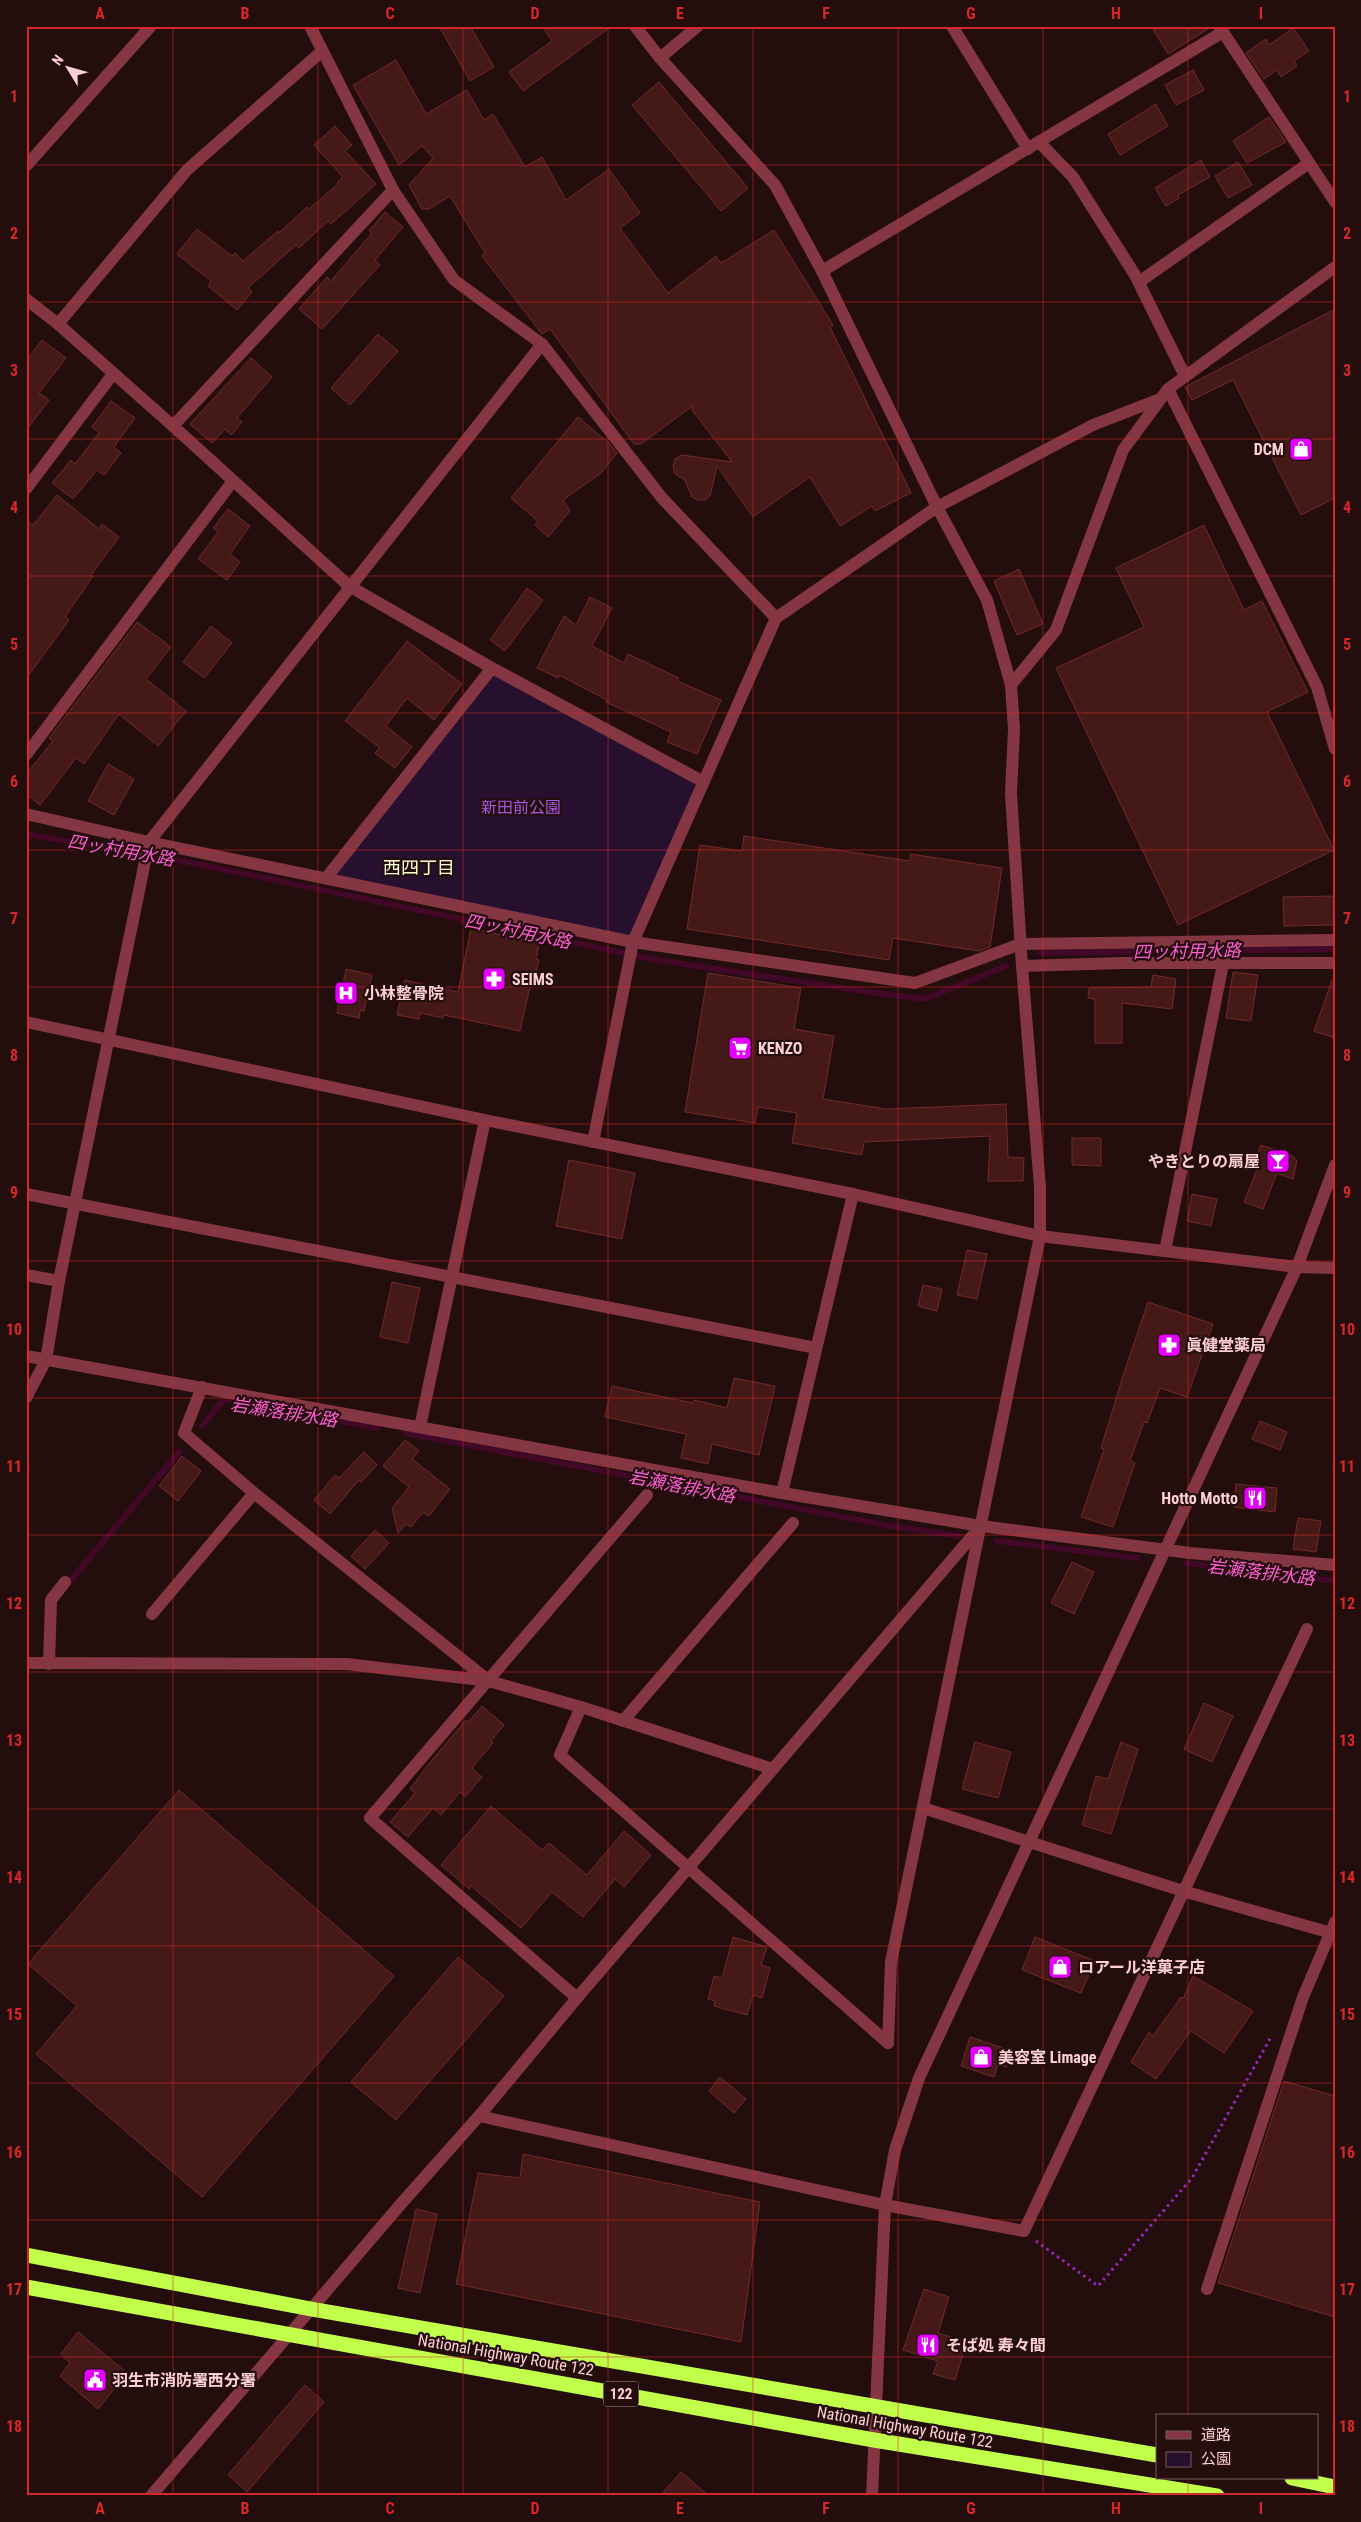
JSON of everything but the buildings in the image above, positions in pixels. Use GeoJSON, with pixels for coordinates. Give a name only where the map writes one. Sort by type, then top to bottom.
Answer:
{"type":"FeatureCollection","features":[{"type":"Feature","properties":{"kind":"highway","name":"National Highway Route 122"},"geometry":{"type":"LineString","coordinates":[[26,2255],[311,2309],[1156,2455]]}},
{"type":"Feature","properties":{"kind":"highway","name":"National Highway Route 122"},"geometry":{"type":"LineString","coordinates":[[26,2287],[291,2333],[874,2440],[1217,2496]]}},
{"type":"Feature","properties":{"kind":"highway"},"geometry":{"type":"LineString","coordinates":[[1302,2480],[1335,2487]]}},
{"type":"Feature","properties":{"kind":"street"},"geometry":{"type":"LineString","coordinates":[[26,166],[150,26]]}},
{"type":"Feature","properties":{"kind":"street"},"geometry":{"type":"LineString","coordinates":[[310,26],[393,190],[454,280],[542,344],[662,498],[776,618]]}},
{"type":"Feature","properties":{"kind":"street"},"geometry":{"type":"LineString","coordinates":[[581,1707],[560,1755],[888,2043],[892,1962],[1040,1236],[1040,1187],[1020,944],[1011,793],[1014,729],[1012,684],[987,600],[937,507],[822,271],[775,185],[660,58],[635,26]]}},
{"type":"Feature","properties":{"kind":"street"},"geometry":{"type":"LineString","coordinates":[[660,58],[698,26]]}},
{"type":"Feature","properties":{"kind":"street"},"geometry":{"type":"LineString","coordinates":[[952,26],[1033,145],[1073,177],[1139,282],[1185,376]]}},
{"type":"Feature","properties":{"kind":"street"},"geometry":{"type":"LineString","coordinates":[[822,271],[1033,145],[1221,29],[1335,202]]}},
{"type":"Feature","properties":{"kind":"street"},"geometry":{"type":"LineString","coordinates":[[58,324],[187,170],[322,51]]}},
{"type":"Feature","properties":{"kind":"street"},"geometry":{"type":"LineString","coordinates":[[1139,282],[1309,162]]}},
{"type":"Feature","properties":{"kind":"street"},"geometry":{"type":"LineString","coordinates":[[173,426],[393,190]]}},
{"type":"Feature","properties":{"kind":"street"},"geometry":{"type":"LineString","coordinates":[[1012,684],[1056,630],[1123,450],[1164,394],[1185,376],[1335,267]]}},
{"type":"Feature","properties":{"kind":"street"},"geometry":{"type":"LineString","coordinates":[[26,299],[58,324],[173,426],[349,586],[492,668],[702,781]]}},
{"type":"Feature","properties":{"kind":"street"},"geometry":{"type":"LineString","coordinates":[[26,1398],[46,1360],[59,1281],[149,842],[349,586],[542,344]]}},
{"type":"Feature","properties":{"kind":"street"},"geometry":{"type":"LineString","coordinates":[[26,489],[113,374]]}},
{"type":"Feature","properties":{"kind":"street"},"geometry":{"type":"LineString","coordinates":[[594,1142],[633,942],[702,781],[776,618],[937,507],[1094,426],[1164,394]]}},
{"type":"Feature","properties":{"kind":"street"},"geometry":{"type":"LineString","coordinates":[[1164,394],[1317,687],[1335,749]]}},
{"type":"Feature","properties":{"kind":"street"},"geometry":{"type":"LineString","coordinates":[[26,755],[233,481]]}},
{"type":"Feature","properties":{"kind":"street"},"geometry":{"type":"LineString","coordinates":[[327,877],[492,668]]}},
{"type":"Feature","properties":{"kind":"street"},"geometry":{"type":"LineString","coordinates":[[26,814],[149,842],[327,877],[633,942],[915,983],[1020,944],[1335,940]]}},
{"type":"Feature","properties":{"kind":"street"},"geometry":{"type":"LineString","coordinates":[[1022,966],[1122,963],[1335,963]]}},
{"type":"Feature","properties":{"kind":"street"},"geometry":{"type":"LineString","coordinates":[[1166,1251],[1223,964]]}},
{"type":"Feature","properties":{"kind":"street"},"geometry":{"type":"LineString","coordinates":[[26,1022],[485,1120],[853,1194],[1040,1236],[1297,1267],[1335,1268]]}},
{"type":"Feature","properties":{"kind":"street"},"geometry":{"type":"LineString","coordinates":[[420,1427],[485,1120]]}},
{"type":"Feature","properties":{"kind":"street"},"geometry":{"type":"LineString","coordinates":[[872,2496],[885,2205],[895,2150],[919,2078],[1297,1267],[1335,1165]]}},
{"type":"Feature","properties":{"kind":"street"},"geometry":{"type":"LineString","coordinates":[[26,1194],[816,1348]]}},
{"type":"Feature","properties":{"kind":"street"},"geometry":{"type":"LineString","coordinates":[[782,1493],[853,1194]]}},
{"type":"Feature","properties":{"kind":"street"},"geometry":{"type":"LineString","coordinates":[[26,1275],[59,1281]]}},
{"type":"Feature","properties":{"kind":"street"},"geometry":{"type":"LineString","coordinates":[[26,1356],[782,1493],[981,1526],[1166,1550],[1335,1565]]}},
{"type":"Feature","properties":{"kind":"street"},"geometry":{"type":"LineString","coordinates":[[202,1387],[184,1433],[254,1493],[489,1681]]}},
{"type":"Feature","properties":{"kind":"street"},"geometry":{"type":"LineString","coordinates":[[152,1614],[254,1493]]}},
{"type":"Feature","properties":{"kind":"street"},"geometry":{"type":"LineString","coordinates":[[577,1998],[370,1818],[647,1495]]}},
{"type":"Feature","properties":{"kind":"street"},"geometry":{"type":"LineString","coordinates":[[623,1721],[793,1522]]}},
{"type":"Feature","properties":{"kind":"street"},"geometry":{"type":"LineString","coordinates":[[151,2496],[479,2116],[577,1998],[981,1526]]}},
{"type":"Feature","properties":{"kind":"street"},"geometry":{"type":"LineString","coordinates":[[49,1664],[50,1600],[65,1582]]}},
{"type":"Feature","properties":{"kind":"street"},"geometry":{"type":"LineString","coordinates":[[479,2116],[885,2205],[1024,2232],[1307,1629]]}},
{"type":"Feature","properties":{"kind":"street"},"geometry":{"type":"LineString","coordinates":[[26,1663],[347,1664],[489,1681],[581,1707],[773,1769]]}},
{"type":"Feature","properties":{"kind":"street"},"geometry":{"type":"LineString","coordinates":[[923,1808],[1183,1891],[1333,1930],[1303,1997],[1207,2289]]}},
{"type":"Feature","properties":{"kind":"path"},"geometry":{"type":"LineString","coordinates":[[1024,2232],[1098,2286],[1192,2178],[1273,2034]]}},
{"type":"Feature","properties":{"kind":"green space","name":"新田前公園"},"geometry":{"type":"Polygon","coordinates":[[[492,668],[702,781],[633,942],[327,877],[492,668]]]}},
{"type":"Feature","properties":{"kind":"waterway","name":"四ッ村用水路"},"geometry":{"type":"LineString","coordinates":[[26,834],[193,863],[657,960],[883,994],[925,999],[1006,966]]}},
{"type":"Feature","properties":{"kind":"waterway","name":"四ッ村用水路"},"geometry":{"type":"LineString","coordinates":[[1040,953],[1335,949]]}},
{"type":"Feature","properties":{"kind":"waterway","name":"岩瀬落排水路"},"geometry":{"type":"LineString","coordinates":[[202,1426],[224,1399],[377,1428]]}},
{"type":"Feature","properties":{"kind":"waterway","name":"岩瀬落排水路"},"geometry":{"type":"LineString","coordinates":[[405,1433],[890,1526],[959,1536]]}},
{"type":"Feature","properties":{"kind":"waterway","name":"岩瀬落排水路"},"geometry":{"type":"LineString","coordinates":[[65,1587],[179,1452]]}},
{"type":"Feature","properties":{"kind":"waterway","name":"岩瀬落排水路"},"geometry":{"type":"LineString","coordinates":[[997,1541],[1137,1558]]}},
{"type":"Feature","properties":{"kind":"waterway","name":"岩瀬落排水路"},"geometry":{"type":"LineString","coordinates":[[1186,1563],[1335,1581]]}},
{"type":"Feature","properties":{"kind":"place","name":"DCM"},"geometry":{"type":"Point","coordinates":[1301,449]}},
{"type":"Feature","properties":{"kind":"place","name":"SEIMS"},"geometry":{"type":"Point","coordinates":[494,979]}},
{"type":"Feature","properties":{"kind":"place","name":"小林整骨院"},"geometry":{"type":"Point","coordinates":[346,993]}},
{"type":"Feature","properties":{"kind":"place","name":"KENZO"},"geometry":{"type":"Point","coordinates":[740,1048]}},
{"type":"Feature","properties":{"kind":"place","name":"やきとりの扇屋"},"geometry":{"type":"Point","coordinates":[1278,1161]}},
{"type":"Feature","properties":{"kind":"place","name":"眞健堂薬局"},"geometry":{"type":"Point","coordinates":[1169,1345]}},
{"type":"Feature","properties":{"kind":"place","name":"Hotto Motto"},"geometry":{"type":"Point","coordinates":[1255,1498]}},
{"type":"Feature","properties":{"kind":"place","name":"ロアール洋菓子店"},"geometry":{"type":"Point","coordinates":[1060,1967]}},
{"type":"Feature","properties":{"kind":"place","name":"美容室 Limage"},"geometry":{"type":"Point","coordinates":[981,2057]}},
{"type":"Feature","properties":{"kind":"place","name":"そば処 寿々間"},"geometry":{"type":"Point","coordinates":[928,2345]}},
{"type":"Feature","properties":{"kind":"place","name":"羽生市消防署西分署"},"geometry":{"type":"Point","coordinates":[95,2380]}},
{"type":"Feature","properties":{"kind":"district","name":"西四丁目"},"geometry":{"type":"Point","coordinates":[419,867]}}]}
